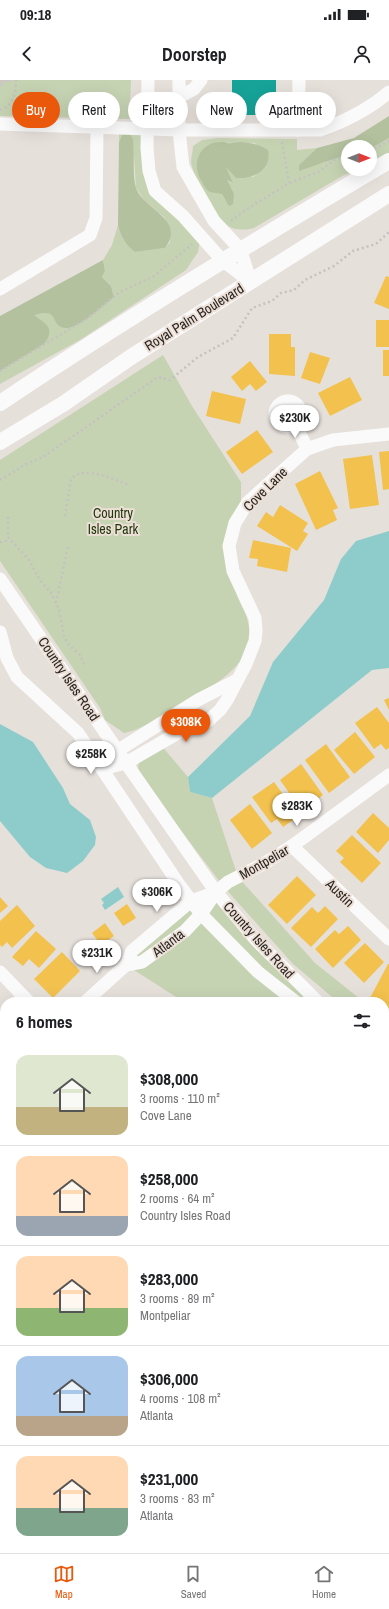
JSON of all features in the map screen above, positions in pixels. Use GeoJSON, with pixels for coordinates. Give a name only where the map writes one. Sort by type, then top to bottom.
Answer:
{"type":"FeatureCollection","features":[{"type":"Feature","properties":{"kind":"main road"},"geometry":{"type":"LineString","coordinates":[[0,403],[108,332],[222,260],[389,160]]}},
{"type":"Feature","properties":{"kind":"main road","name":"Royal Palm Boulevard"},"geometry":{"type":"LineString","coordinates":[[0,442],[63,404],[131,357],[389,194]]}},
{"type":"Feature","properties":{"kind":"street"},"geometry":{"type":"LineString","coordinates":[[148,80],[148,92]]}},
{"type":"Feature","properties":{"kind":"street"},"geometry":{"type":"LineString","coordinates":[[179,80],[179,92]]}},
{"type":"Feature","properties":{"kind":"street"},"geometry":{"type":"LineString","coordinates":[[187,92],[194,88],[201,80]]}},
{"type":"Feature","properties":{"kind":"street"},"geometry":{"type":"LineString","coordinates":[[298,130],[299,80]]}},
{"type":"Feature","properties":{"kind":"street"},"geometry":{"type":"LineString","coordinates":[[251,282],[222,260],[183,216],[154,190],[149,171],[148,128],[179,130],[320,130],[341,123],[371,107],[389,92]]}},
{"type":"Feature","properties":{"kind":"street"},"geometry":{"type":"LineString","coordinates":[[0,124],[68,125]]}},
{"type":"Feature","properties":{"kind":"street"},"geometry":{"type":"LineString","coordinates":[[0,289],[90,235],[96,218],[97,128]]}},
{"type":"Feature","properties":{"kind":"street"},"geometry":{"type":"LineString","coordinates":[[179,130],[183,167],[202,203],[219,227],[240,249],[251,282]]}},
{"type":"Feature","properties":{"kind":"street"},"geometry":{"type":"LineString","coordinates":[[296,424],[307,449]]}},
{"type":"Feature","properties":{"kind":"street","name":"Cove Lane"},"geometry":{"type":"LineString","coordinates":[[102,769],[126,763],[183,730],[208,721],[220,710],[237,680],[248,658],[256,631],[254,618],[232,571],[229,546],[235,523],[248,502],[307,449],[333,440],[389,434]]}},
{"type":"Feature","properties":{"kind":"street","name":"Country Isles Road"},"geometry":{"type":"LineString","coordinates":[[0,579],[117,751],[216,892],[256,940],[313,997]]}},
{"type":"Feature","properties":{"kind":"street","name":"Country Isles Road"},"geometry":{"type":"LineString","coordinates":[[0,632],[7,658],[17,677],[78,733],[201,914],[258,972],[290,997]]}},
{"type":"Feature","properties":{"kind":"street"},"geometry":{"type":"LineString","coordinates":[[102,769],[117,751],[198,700],[237,680]]}},
{"type":"Feature","properties":{"kind":"street","name":"Montpeliar"},"geometry":{"type":"LineString","coordinates":[[216,892],[228,882],[265,863],[292,846],[389,775]]}},
{"type":"Feature","properties":{"kind":"street","name":"Austin"},"geometry":{"type":"LineString","coordinates":[[292,846],[389,939]]}},
{"type":"Feature","properties":{"kind":"street","name":"Atlanta"},"geometry":{"type":"LineString","coordinates":[[91,997],[126,966],[132,951],[191,901],[216,892]]}},
{"type":"Feature","properties":{"kind":"street","name":"Atlanta"},"geometry":{"type":"LineString","coordinates":[[126,966],[142,962],[185,932],[201,914],[216,892]]}},
{"type":"Feature","properties":{"kind":"street"},"geometry":{"type":"LineString","coordinates":[[0,972],[24,997]]}},
{"type":"Feature","properties":{"kind":"path"},"geometry":{"type":"LineString","coordinates":[[0,110],[8,107],[14,96],[16,80]]}},
{"type":"Feature","properties":{"kind":"path"},"geometry":{"type":"LineString","coordinates":[[281,130],[289,183]]}},
{"type":"Feature","properties":{"kind":"path"},"geometry":{"type":"LineString","coordinates":[[377,147],[389,141]]}},
{"type":"Feature","properties":{"kind":"path"},"geometry":{"type":"LineString","coordinates":[[219,227],[227,224],[247,209],[289,183],[318,172],[336,158],[341,158]]}},
{"type":"Feature","properties":{"kind":"path"},"geometry":{"type":"LineString","coordinates":[[0,480],[28,463],[43,457],[158,377],[170,380],[198,356],[233,338],[252,308],[272,301],[281,293],[294,290],[305,280],[334,266],[353,251],[376,244],[389,232]]}},
{"type":"Feature","properties":{"kind":"path"},"geometry":{"type":"LineString","coordinates":[[0,371],[85,320],[120,292],[154,276],[201,236]]}},
{"type":"Feature","properties":{"kind":"path"},"geometry":{"type":"LineString","coordinates":[[65,516],[72,479],[76,474],[85,472],[130,485]]}},
{"type":"Feature","properties":{"kind":"path"},"geometry":{"type":"LineString","coordinates":[[8,517],[8,537],[29,560],[40,579],[52,594],[67,643],[80,655],[85,666]]}},
{"type":"Feature","properties":{"kind":"path"},"geometry":{"type":"LineString","coordinates":[[0,542],[11,540]]}},
{"type":"Feature","properties":{"kind":"path"},"geometry":{"type":"LineString","coordinates":[[56,603],[68,547]]}},
{"type":"Feature","properties":{"kind":"green space"},"geometry":{"type":"Polygon","coordinates":[[[0,80],[131,80],[131,92],[128,92],[128,119],[120,119],[120,92],[68,92],[68,118],[60,117],[60,92],[12,92],[12,116],[0,116],[0,80]]]}},
{"type":"Feature","properties":{"kind":"green space"},"geometry":{"type":"Polygon","coordinates":[[[389,116],[389,138],[377,145],[377,140],[347,140],[354,138],[389,116]]]}},
{"type":"Feature","properties":{"kind":"green space"},"geometry":{"type":"Polygon","coordinates":[[[120,127],[148,128],[155,190],[201,236],[198,252],[186,270],[80,340],[0,384],[0,371],[44,344],[33,315],[41,313],[51,314],[59,326],[69,328],[83,322],[114,297],[111,286],[102,277],[105,271],[103,260],[112,245],[118,225],[124,240],[135,252],[165,248],[170,242],[165,218],[144,200],[136,188],[133,139],[123,133],[119,142],[120,127]]]}},
{"type":"Feature","properties":{"kind":"green space"},"geometry":{"type":"Polygon","coordinates":[[[123,133],[130,134],[133,139],[134,177],[136,188],[140,195],[167,222],[171,230],[170,238],[165,248],[135,252],[126,243],[120,233],[118,225],[119,142],[123,133]]]}},
{"type":"Feature","properties":{"kind":"green space"},"geometry":{"type":"Polygon","coordinates":[[[218,138],[297,139],[297,150],[317,148],[299,165],[323,163],[341,156],[341,176],[342,176],[254,228],[243,230],[235,229],[226,224],[220,218],[201,188],[191,162],[193,146],[202,140],[218,138]],[[225,142],[222,194],[228,205],[227,180],[232,183],[225,165],[253,177],[265,168],[255,143],[225,142]]]}},
{"type":"Feature","properties":{"kind":"green space"},"geometry":{"type":"Polygon","coordinates":[[[389,138],[389,156],[377,162],[377,145],[389,138]]]}},
{"type":"Feature","properties":{"kind":"green space"},"geometry":{"type":"Polygon","coordinates":[[[341,142],[341,156],[299,171],[299,165],[317,148],[341,142]]]}},
{"type":"Feature","properties":{"kind":"green space"},"geometry":{"type":"Polygon","coordinates":[[[214,143],[252,143],[261,146],[268,150],[269,157],[264,168],[260,172],[249,177],[236,178],[226,167],[233,183],[227,180],[234,194],[233,204],[230,206],[222,194],[210,192],[206,189],[197,171],[197,160],[202,150],[214,143]]]}},
{"type":"Feature","properties":{"kind":"green space"},"geometry":{"type":"Polygon","coordinates":[[[103,260],[105,271],[102,277],[111,286],[114,297],[83,322],[69,328],[59,326],[53,317],[48,313],[34,315],[48,327],[48,339],[44,344],[0,371],[0,316],[103,260]]]}},
{"type":"Feature","properties":{"kind":"green space","name":"Country Isles Park"},"geometry":{"type":"Polygon","coordinates":[[[163,355],[192,406],[241,482],[241,507],[229,521],[234,583],[237,595],[247,618],[249,637],[247,649],[240,661],[232,671],[221,680],[148,724],[124,733],[105,720],[100,708],[0,561],[0,460],[163,355]]]}},
{"type":"Feature","properties":{"kind":"green space"},"geometry":{"type":"Polygon","coordinates":[[[160,744],[188,777],[190,792],[212,798],[238,877],[315,963],[358,997],[332,997],[293,964],[223,886],[141,778],[138,768],[139,760],[160,744]]]}},
{"type":"Feature","properties":{"kind":"green space"},"geometry":{"type":"Polygon","coordinates":[[[216,892],[305,997],[176,997],[126,965],[132,951],[216,892]]]}},
{"type":"Feature","properties":{"kind":"water"},"geometry":{"type":"Polygon","coordinates":[[[389,531],[389,668],[372,670],[212,798],[190,792],[188,777],[250,716],[273,662],[324,600],[341,559],[356,541],[389,531]]]}},
{"type":"Feature","properties":{"kind":"water"},"geometry":{"type":"Polygon","coordinates":[[[0,724],[33,742],[63,788],[70,804],[90,820],[96,837],[95,845],[83,861],[67,873],[46,868],[30,857],[0,821],[0,724]]]}},
{"type":"Feature","properties":{"kind":"water"},"geometry":{"type":"Polygon","coordinates":[[[118,887],[124,897],[105,910],[102,905],[104,903],[101,899],[118,887]]]}},
{"type":"Feature","properties":{"kind":"building: Homes"},"geometry":{"type":"Polygon","coordinates":[[[386,276],[389,277],[389,309],[374,303],[386,276]]]}},
{"type":"Feature","properties":{"kind":"building: Homes"},"geometry":{"type":"Polygon","coordinates":[[[376,320],[389,320],[389,347],[376,347],[376,320]]]}},
{"type":"Feature","properties":{"kind":"building: Homes"},"geometry":{"type":"Polygon","coordinates":[[[269,334],[291,334],[291,347],[295,347],[295,376],[269,374],[269,334]]]}},
{"type":"Feature","properties":{"kind":"building: Homes"},"geometry":{"type":"Polygon","coordinates":[[[383,350],[389,350],[389,376],[383,376],[383,350]]]}},
{"type":"Feature","properties":{"kind":"building: Homes"},"geometry":{"type":"Polygon","coordinates":[[[310,352],[330,358],[320,384],[301,378],[310,352]]]}},
{"type":"Feature","properties":{"kind":"building: Homes"},"geometry":{"type":"Polygon","coordinates":[[[250,361],[267,382],[256,391],[250,384],[242,391],[231,377],[250,361]]]}},
{"type":"Feature","properties":{"kind":"building: Homes"},"geometry":{"type":"Polygon","coordinates":[[[350,377],[362,400],[330,416],[318,393],[350,377]]]}},
{"type":"Feature","properties":{"kind":"building: Homes"},"geometry":{"type":"Polygon","coordinates":[[[212,391],[246,399],[240,424],[206,416],[212,391]]]}},
{"type":"Feature","properties":{"kind":"building: Homes"},"geometry":{"type":"Polygon","coordinates":[[[257,430],[273,452],[242,474],[226,452],[257,430]]]}},
{"type":"Feature","properties":{"kind":"building: Homes"},"geometry":{"type":"Polygon","coordinates":[[[389,451],[389,489],[383,490],[379,452],[389,451]]]}},
{"type":"Feature","properties":{"kind":"building: Homes"},"geometry":{"type":"Polygon","coordinates":[[[372,455],[379,505],[350,509],[343,459],[372,455]]]}},
{"type":"Feature","properties":{"kind":"building: Homes"},"geometry":{"type":"Polygon","coordinates":[[[320,471],[338,508],[333,510],[337,520],[316,530],[295,484],[320,471]]]}},
{"type":"Feature","properties":{"kind":"building: Homes"},"geometry":{"type":"Polygon","coordinates":[[[280,505],[308,523],[303,531],[308,534],[297,551],[257,526],[266,512],[273,517],[280,505]]]}},
{"type":"Feature","properties":{"kind":"building: Homes"},"geometry":{"type":"Polygon","coordinates":[[[253,540],[291,548],[287,572],[257,566],[258,559],[249,558],[253,540]]]}},
{"type":"Feature","properties":{"kind":"building: Homes"},"geometry":{"type":"Polygon","coordinates":[[[389,698],[389,710],[384,700],[389,698]]]}},
{"type":"Feature","properties":{"kind":"building: Homes"},"geometry":{"type":"Polygon","coordinates":[[[377,707],[389,723],[389,748],[386,750],[381,744],[374,749],[355,723],[377,707]]]}},
{"type":"Feature","properties":{"kind":"building: Homes"},"geometry":{"type":"Polygon","coordinates":[[[355,732],[375,757],[354,774],[334,750],[355,732]]]}},
{"type":"Feature","properties":{"kind":"building: Homes"},"geometry":{"type":"Polygon","coordinates":[[[326,744],[350,777],[329,793],[305,760],[326,744]]]}},
{"type":"Feature","properties":{"kind":"building: Homes"},"geometry":{"type":"Polygon","coordinates":[[[301,764],[323,795],[302,811],[280,780],[301,764]]]}},
{"type":"Feature","properties":{"kind":"building: Homes"},"geometry":{"type":"Polygon","coordinates":[[[274,782],[299,816],[283,827],[277,819],[271,823],[252,797],[274,782]]]}},
{"type":"Feature","properties":{"kind":"building: Homes"},"geometry":{"type":"Polygon","coordinates":[[[250,804],[272,833],[252,849],[230,820],[250,804]]]}},
{"type":"Feature","properties":{"kind":"building: Homes"},"geometry":{"type":"Polygon","coordinates":[[[373,813],[389,828],[389,840],[378,853],[356,832],[373,813]]]}},
{"type":"Feature","properties":{"kind":"building: Homes"},"geometry":{"type":"Polygon","coordinates":[[[352,835],[381,863],[362,883],[340,862],[344,858],[336,851],[352,835]]]}},
{"type":"Feature","properties":{"kind":"building: Homes"},"geometry":{"type":"Polygon","coordinates":[[[297,876],[316,895],[287,924],[268,905],[297,876]]]}},
{"type":"Feature","properties":{"kind":"building: Homes"},"geometry":{"type":"Polygon","coordinates":[[[0,897],[8,906],[0,913],[0,897]]]}},
{"type":"Feature","properties":{"kind":"building: Homes"},"geometry":{"type":"Polygon","coordinates":[[[127,904],[136,918],[123,926],[114,913],[127,904]]]}},
{"type":"Feature","properties":{"kind":"building: Homes"},"geometry":{"type":"Polygon","coordinates":[[[17,905],[35,926],[12,948],[7,942],[2,947],[0,945],[0,921],[17,905]]]}},
{"type":"Feature","properties":{"kind":"building: Homes"},"geometry":{"type":"Polygon","coordinates":[[[325,906],[338,919],[311,947],[291,928],[312,907],[318,913],[325,906]]]}},
{"type":"Feature","properties":{"kind":"building: Homes"},"geometry":{"type":"Polygon","coordinates":[[[105,923],[114,936],[101,945],[92,933],[105,923]]]}},
{"type":"Feature","properties":{"kind":"building: Homes"},"geometry":{"type":"Polygon","coordinates":[[[348,926],[361,940],[333,968],[315,949],[335,930],[339,934],[348,926]]]}},
{"type":"Feature","properties":{"kind":"building: Homes"},"geometry":{"type":"Polygon","coordinates":[[[36,931],[56,949],[39,968],[29,959],[23,966],[12,957],[36,931]]]}},
{"type":"Feature","properties":{"kind":"building: Homes"},"geometry":{"type":"Polygon","coordinates":[[[365,943],[384,962],[364,983],[344,963],[365,943]]]}},
{"type":"Feature","properties":{"kind":"building: Homes"},"geometry":{"type":"Polygon","coordinates":[[[62,952],[80,971],[54,997],[52,997],[34,979],[62,952]]]}},
{"type":"Feature","properties":{"kind":"building: Homes"},"geometry":{"type":"Polygon","coordinates":[[[388,964],[389,964],[389,997],[371,997],[388,964]]]}},
{"type":"Feature","properties":{"kind":"building: Public"},"geometry":{"type":"Polygon","coordinates":[[[232,80],[276,80],[276,92],[255,92],[255,115],[247,115],[247,92],[232,92],[232,80]]]}},
{"type":"Feature","properties":{"kind":"building: Other"},"geometry":{"type":"Polygon","coordinates":[[[0,80],[11,80],[11,82],[3,82],[3,86],[0,86],[0,80]]]}}]}
